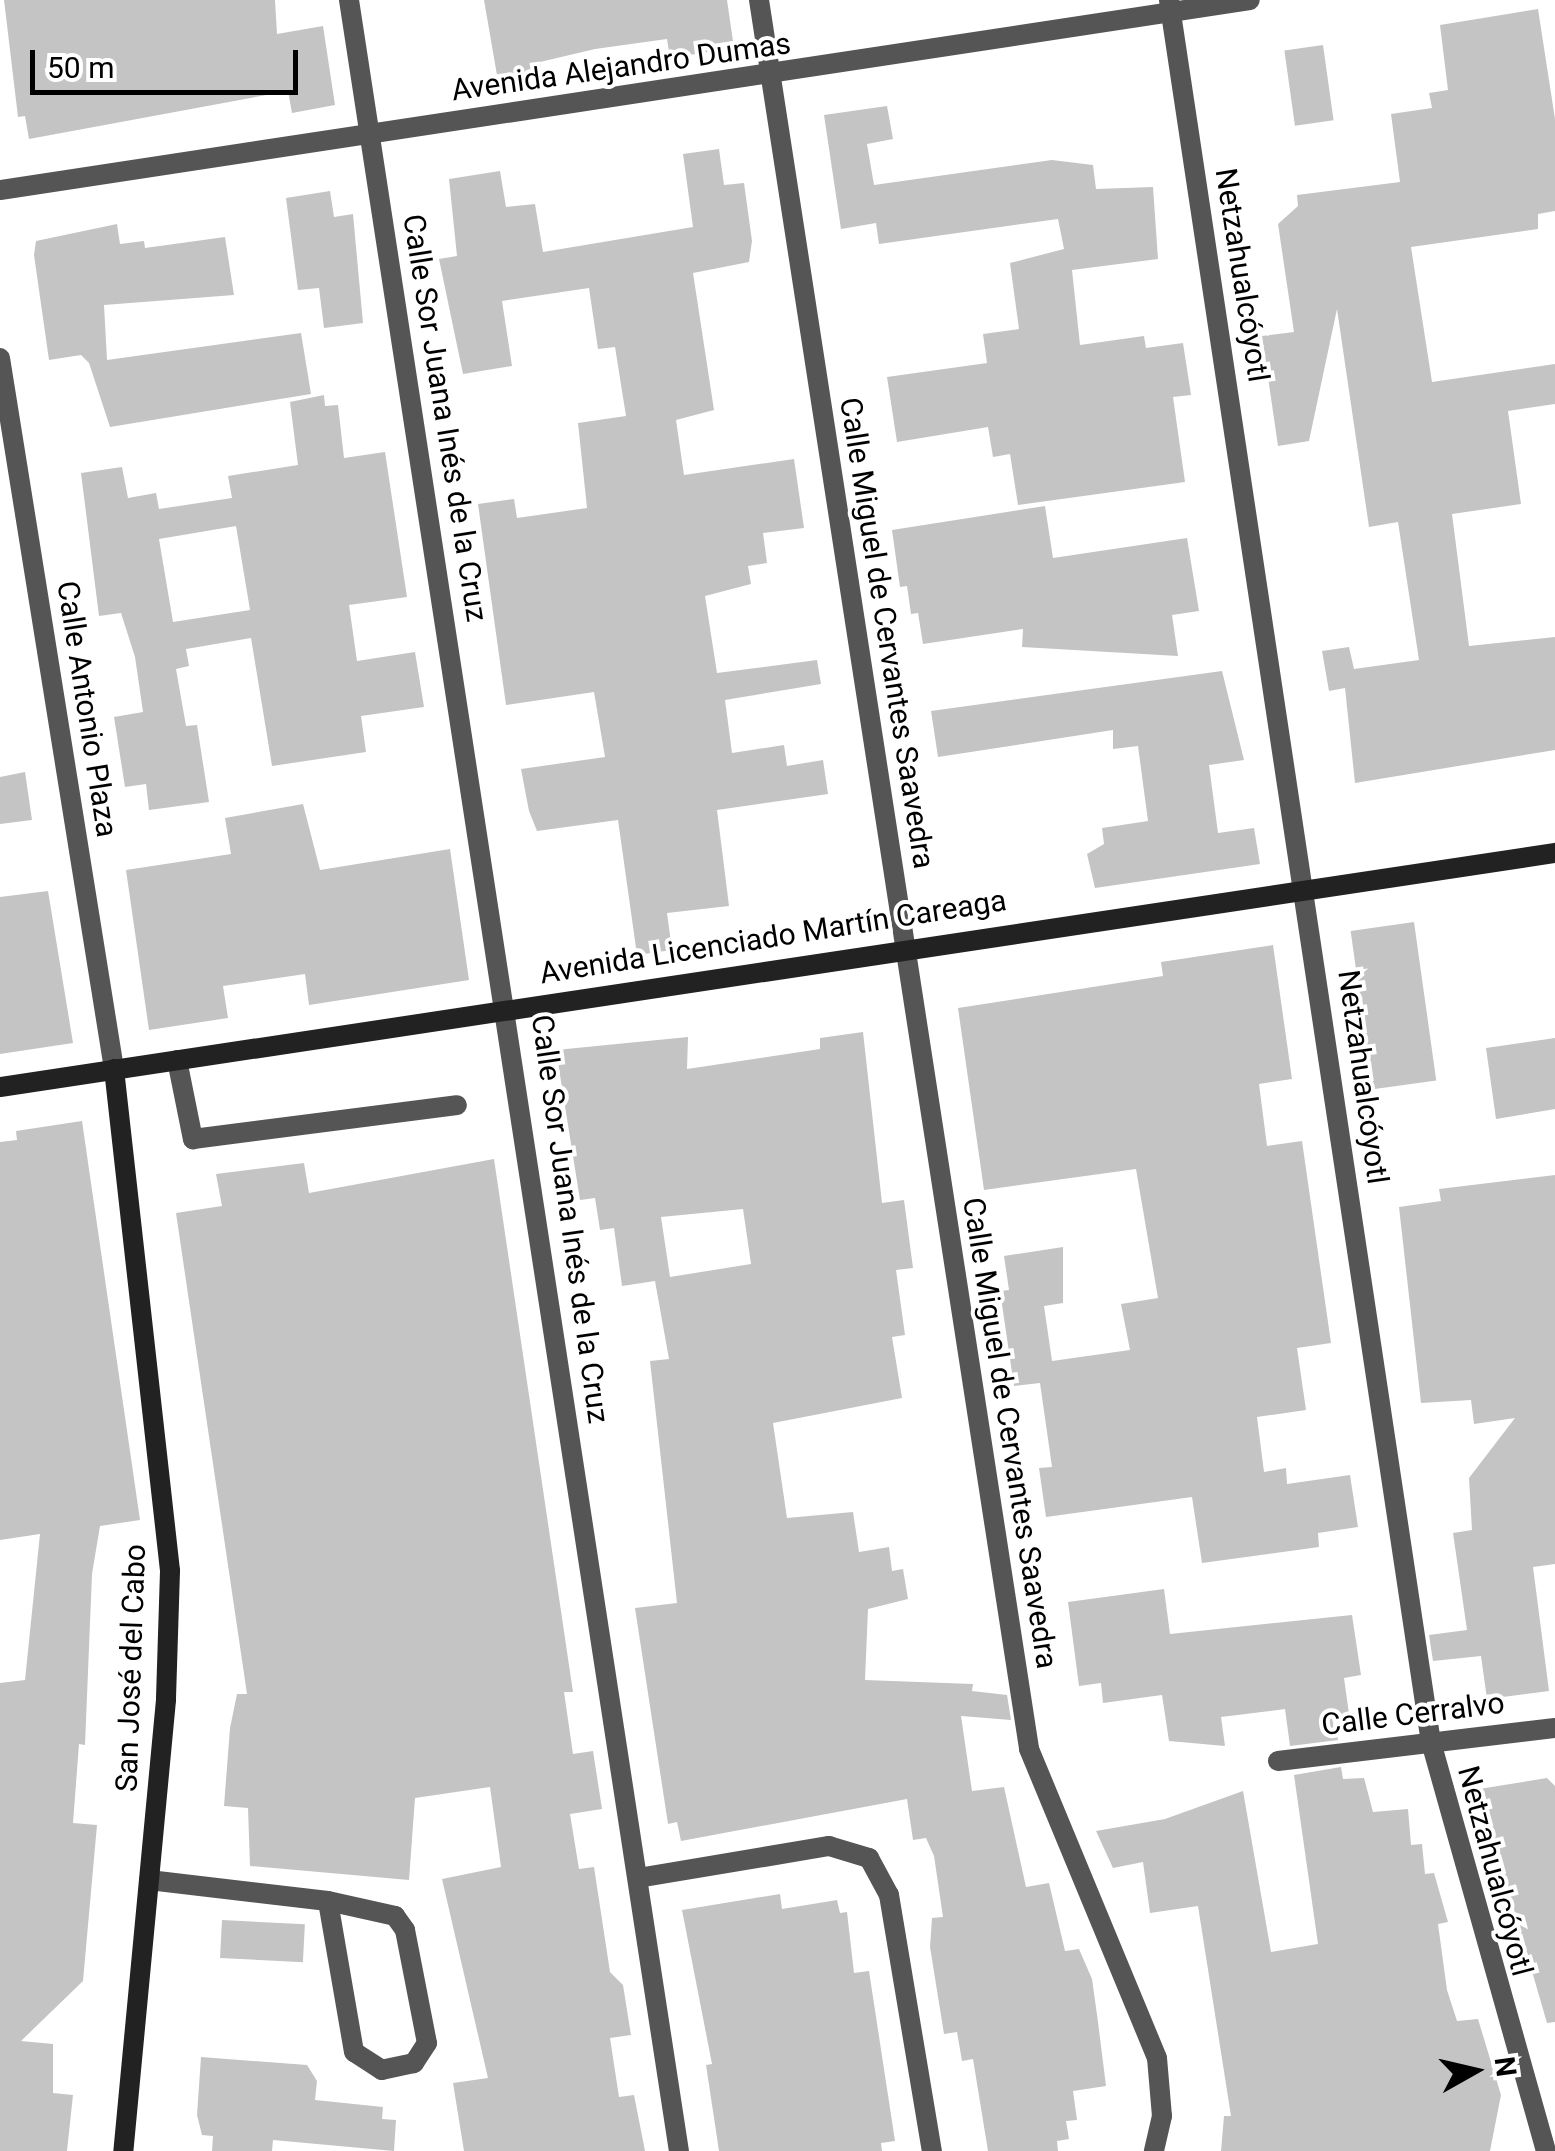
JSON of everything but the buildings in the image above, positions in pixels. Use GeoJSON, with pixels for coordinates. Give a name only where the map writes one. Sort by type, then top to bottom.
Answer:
{"type":"FeatureCollection","features":[{"type":"Feature","properties":{"kind":"street","name":"Calle Sor Juana Inés de la Cruz"},"geometry":{"type":"LineString","coordinates":[[348,0],[509,1008],[679,2151]]}},
{"type":"Feature","properties":{"kind":"street","name":"Calle Miguel de Cervantes Saavedra"},"geometry":{"type":"LineString","coordinates":[[759,0],[1029,1749],[1157,2058],[1162,2116],[1154,2151]]}},
{"type":"Feature","properties":{"kind":"street","name":"Avenida Alejandro Dumas"},"geometry":{"type":"LineString","coordinates":[[0,190],[770,76],[1170,5],[1250,0]]}},
{"type":"Feature","properties":{"kind":"street","name":"Netzahualcóyotl"},"geometry":{"type":"LineString","coordinates":[[1170,5],[1307,886],[1430,1742],[1546,2151]]}},
{"type":"Feature","properties":{"kind":"street","name":"Calle Antonio Plaza"},"geometry":{"type":"LineString","coordinates":[[0,358],[114,1070]]}},
{"type":"Feature","properties":{"kind":"street","name":"Avenida Licenciado Martín Careaga"},"geometry":{"type":"LineString","coordinates":[[0,1087],[1307,886],[1555,853]]}},
{"type":"Feature","properties":{"kind":"street"},"geometry":{"type":"LineString","coordinates":[[177,1060],[192,1140],[457,1105]]}},
{"type":"Feature","properties":{"kind":"street","name":"San José del Cabo"},"geometry":{"type":"LineString","coordinates":[[114,1070],[170,1571],[149,1880],[122,2151]]}},
{"type":"Feature","properties":{"kind":"street","name":"Calle Cerralvo"},"geometry":{"type":"LineString","coordinates":[[1278,1761],[1555,1728]]}},
{"type":"Feature","properties":{"kind":"street"},"geometry":{"type":"LineString","coordinates":[[638,1878],[829,1846],[869,1858],[890,1895],[932,2151]]}},
{"type":"Feature","properties":{"kind":"street"},"geometry":{"type":"LineString","coordinates":[[149,1880],[328,1902],[395,1916],[405,1930],[427,2043],[414,2064],[382,2070],[354,2052],[328,1902]]}}]}
